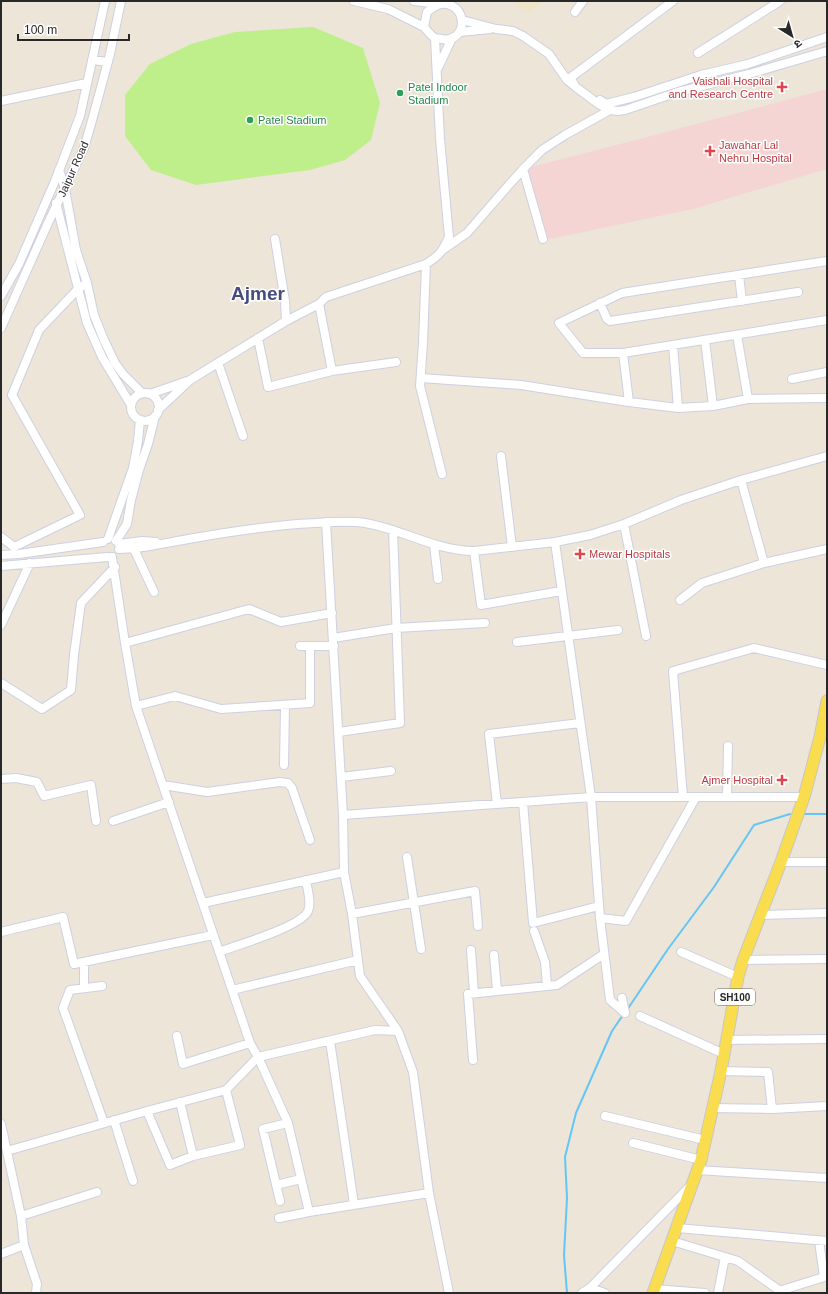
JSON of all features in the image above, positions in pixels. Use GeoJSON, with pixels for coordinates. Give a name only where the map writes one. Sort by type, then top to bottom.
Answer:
{"type":"FeatureCollection","features":[{"type":"Feature","properties":{"kind":"main road","name":"SH100"},"geometry":{"type":"LineString","coordinates":[[654,1291],[699,1165],[721,1071],[738,978],[743,960],[798,818],[820,737],[827,701]]}},
{"type":"Feature","properties":{"kind":"street","name":"Jaipur Road"},"geometry":{"type":"LineString","coordinates":[[1,296],[19,264],[51,190],[80,116],[105,1]]}},
{"type":"Feature","properties":{"kind":"street","name":"Jaipur Road"},"geometry":{"type":"LineString","coordinates":[[1,328],[84,148],[94,117],[108,62],[121,1]]}},
{"type":"Feature","properties":{"kind":"street"},"geometry":{"type":"LineString","coordinates":[[354,1],[388,9],[424,27],[435,38],[446,40],[452,38],[460,32],[496,29]]}},
{"type":"Feature","properties":{"kind":"street"},"geometry":{"type":"LineString","coordinates":[[414,1],[440,4],[452,3],[457,9],[462,20],[460,32]]}},
{"type":"Feature","properties":{"kind":"street"},"geometry":{"type":"LineString","coordinates":[[575,12],[583,1]]}},
{"type":"Feature","properties":{"kind":"street"},"geometry":{"type":"LineString","coordinates":[[570,78],[673,1]]}},
{"type":"Feature","properties":{"kind":"street"},"geometry":{"type":"LineString","coordinates":[[698,53],[780,1]]}},
{"type":"Feature","properties":{"kind":"street"},"geometry":{"type":"LineString","coordinates":[[424,27],[427,12],[440,4]]}},
{"type":"Feature","properties":{"kind":"street"},"geometry":{"type":"LineString","coordinates":[[462,20],[496,29],[513,31],[536,44],[549,54],[568,80],[577,88],[600,105],[610,110],[618,111],[678,92],[749,74],[827,51]]}},
{"type":"Feature","properties":{"kind":"street"},"geometry":{"type":"LineString","coordinates":[[562,72],[606,104],[634,97],[676,83],[748,64],[827,37]]}},
{"type":"Feature","properties":{"kind":"street"},"geometry":{"type":"LineString","coordinates":[[190,380],[135,396],[131,405],[133,414],[140,420],[150,420],[190,380],[286,321],[319,304],[326,297],[426,264],[438,257],[444,249],[449,237],[440,139],[435,38]]}},
{"type":"Feature","properties":{"kind":"street"},"geometry":{"type":"LineString","coordinates":[[437,69],[452,38]]}},
{"type":"Feature","properties":{"kind":"street"},"geometry":{"type":"LineString","coordinates":[[92,60],[108,62]]}},
{"type":"Feature","properties":{"kind":"street"},"geometry":{"type":"LineString","coordinates":[[748,64],[749,74]]}},
{"type":"Feature","properties":{"kind":"street"},"geometry":{"type":"LineString","coordinates":[[570,78],[577,88]]}},
{"type":"Feature","properties":{"kind":"street"},"geometry":{"type":"LineString","coordinates":[[1,101],[87,83]]}},
{"type":"Feature","properties":{"kind":"street"},"geometry":{"type":"LineString","coordinates":[[676,83],[678,92]]}},
{"type":"Feature","properties":{"kind":"street"},"geometry":{"type":"LineString","coordinates":[[444,249],[467,233],[523,169],[542,150],[565,135],[610,110]]}},
{"type":"Feature","properties":{"kind":"street"},"geometry":{"type":"LineString","coordinates":[[523,169],[543,239]]}},
{"type":"Feature","properties":{"kind":"street"},"geometry":{"type":"LineString","coordinates":[[59,170],[65,189],[76,250],[87,284],[105,362],[131,405]]}},
{"type":"Feature","properties":{"kind":"street"},"geometry":{"type":"LineString","coordinates":[[51,190],[57,204],[87,323],[123,374],[146,393],[155,397],[158,402],[157,413],[131,500],[127,524],[113,543]]}},
{"type":"Feature","properties":{"kind":"street"},"geometry":{"type":"LineString","coordinates":[[275,239],[283,288],[286,321]]}},
{"type":"Feature","properties":{"kind":"street"},"geometry":{"type":"LineString","coordinates":[[827,262],[622,293],[559,323],[583,353],[623,353],[827,320]]}},
{"type":"Feature","properties":{"kind":"street"},"geometry":{"type":"LineString","coordinates":[[426,264],[420,386],[442,474]]}},
{"type":"Feature","properties":{"kind":"street"},"geometry":{"type":"LineString","coordinates":[[739,275],[742,301]]}},
{"type":"Feature","properties":{"kind":"street"},"geometry":{"type":"LineString","coordinates":[[1,537],[14,547],[80,515],[12,395],[39,330],[78,289],[87,284]]}},
{"type":"Feature","properties":{"kind":"street"},"geometry":{"type":"LineString","coordinates":[[600,303],[607,319],[610,321],[798,292]]}},
{"type":"Feature","properties":{"kind":"street"},"geometry":{"type":"LineString","coordinates":[[319,304],[332,371]]}},
{"type":"Feature","properties":{"kind":"street"},"geometry":{"type":"LineString","coordinates":[[737,335],[748,399]]}},
{"type":"Feature","properties":{"kind":"street"},"geometry":{"type":"LineString","coordinates":[[258,338],[268,387],[332,371],[396,362]]}},
{"type":"Feature","properties":{"kind":"street"},"geometry":{"type":"LineString","coordinates":[[705,340],[714,406]]}},
{"type":"Feature","properties":{"kind":"street"},"geometry":{"type":"LineString","coordinates":[[673,345],[678,408]]}},
{"type":"Feature","properties":{"kind":"street"},"geometry":{"type":"LineString","coordinates":[[623,353],[629,402]]}},
{"type":"Feature","properties":{"kind":"street"},"geometry":{"type":"LineString","coordinates":[[218,363],[243,436]]}},
{"type":"Feature","properties":{"kind":"street"},"geometry":{"type":"LineString","coordinates":[[421,370],[629,402],[678,408],[714,406],[748,399],[827,398]]}},
{"type":"Feature","properties":{"kind":"street"},"geometry":{"type":"LineString","coordinates":[[792,379],[827,372]]}},
{"type":"Feature","properties":{"kind":"street"},"geometry":{"type":"LineString","coordinates":[[1,566],[110,557],[117,554],[113,543],[133,468],[140,420]]}},
{"type":"Feature","properties":{"kind":"street"},"geometry":{"type":"LineString","coordinates":[[501,456],[512,547]]}},
{"type":"Feature","properties":{"kind":"street"},"geometry":{"type":"LineString","coordinates":[[1,555],[113,543],[134,549],[244,529],[286,524],[326,522],[358,522],[393,530],[434,545],[464,551],[555,542],[590,535],[624,524],[681,500],[741,480],[827,456]]}},
{"type":"Feature","properties":{"kind":"street"},"geometry":{"type":"LineString","coordinates":[[741,480],[764,563]]}},
{"type":"Feature","properties":{"kind":"street"},"geometry":{"type":"LineString","coordinates":[[326,522],[339,732],[344,872],[352,914],[360,976],[398,1030],[413,1072],[430,1193],[449,1293]]}},
{"type":"Feature","properties":{"kind":"street"},"geometry":{"type":"LineString","coordinates":[[624,524],[646,636]]}},
{"type":"Feature","properties":{"kind":"street"},"geometry":{"type":"LineString","coordinates":[[339,732],[400,723],[393,530]]}},
{"type":"Feature","properties":{"kind":"street"},"geometry":{"type":"LineString","coordinates":[[165,543],[142,541],[101,544],[101,550],[102,553],[110,557],[115,567],[125,643],[136,706],[250,1042],[288,1123],[309,1212]]}},
{"type":"Feature","properties":{"kind":"street"},"geometry":{"type":"LineString","coordinates":[[555,542],[591,797],[600,918],[610,1000],[625,1013],[622,998]]}},
{"type":"Feature","properties":{"kind":"street"},"geometry":{"type":"LineString","coordinates":[[434,545],[438,579]]}},
{"type":"Feature","properties":{"kind":"street"},"geometry":{"type":"LineString","coordinates":[[134,549],[154,592]]}},
{"type":"Feature","properties":{"kind":"street"},"geometry":{"type":"LineString","coordinates":[[680,600],[702,583],[764,563],[827,549]]}},
{"type":"Feature","properties":{"kind":"street"},"geometry":{"type":"LineString","coordinates":[[474,551],[481,605],[562,591]]}},
{"type":"Feature","properties":{"kind":"street"},"geometry":{"type":"LineString","coordinates":[[1,625],[30,563]]}},
{"type":"Feature","properties":{"kind":"street"},"geometry":{"type":"LineString","coordinates":[[1,683],[42,709],[71,690],[81,603],[115,567]]}},
{"type":"Feature","properties":{"kind":"street"},"geometry":{"type":"LineString","coordinates":[[125,643],[249,609],[280,622],[332,613]]}},
{"type":"Feature","properties":{"kind":"street"},"geometry":{"type":"LineString","coordinates":[[300,646],[334,642],[396,628],[485,623]]}},
{"type":"Feature","properties":{"kind":"street"},"geometry":{"type":"LineString","coordinates":[[517,642],[618,630]]}},
{"type":"Feature","properties":{"kind":"street"},"geometry":{"type":"LineString","coordinates":[[136,706],[175,696],[221,709],[285,706],[310,703],[310,646]]}},
{"type":"Feature","properties":{"kind":"street"},"geometry":{"type":"LineString","coordinates":[[683,797],[673,671],[754,648],[827,665]]}},
{"type":"Feature","properties":{"kind":"street"},"geometry":{"type":"LineString","coordinates":[[284,765],[285,706]]}},
{"type":"Feature","properties":{"kind":"street"},"geometry":{"type":"LineString","coordinates":[[497,804],[489,734],[580,723]]}},
{"type":"Feature","properties":{"kind":"street"},"geometry":{"type":"LineString","coordinates":[[727,797],[728,746]]}},
{"type":"Feature","properties":{"kind":"street"},"geometry":{"type":"LineString","coordinates":[[341,778],[391,771]]}},
{"type":"Feature","properties":{"kind":"street"},"geometry":{"type":"LineString","coordinates":[[1,779],[16,778],[38,782],[44,796],[91,785],[96,821]]}},
{"type":"Feature","properties":{"kind":"street"},"geometry":{"type":"LineString","coordinates":[[163,785],[207,792],[280,782],[288,783],[292,788],[310,840]]}},
{"type":"Feature","properties":{"kind":"street"},"geometry":{"type":"LineString","coordinates":[[343,815],[591,797],[727,797],[803,800]]}},
{"type":"Feature","properties":{"kind":"street"},"geometry":{"type":"LineString","coordinates":[[600,918],[626,921],[696,797]]}},
{"type":"Feature","properties":{"kind":"street"},"geometry":{"type":"LineString","coordinates":[[113,821],[169,802]]}},
{"type":"Feature","properties":{"kind":"street"},"geometry":{"type":"LineString","coordinates":[[523,802],[533,923],[599,906]]}},
{"type":"Feature","properties":{"kind":"street"},"geometry":{"type":"LineString","coordinates":[[407,858],[421,949]]}},
{"type":"Feature","properties":{"kind":"street"},"geometry":{"type":"LineString","coordinates":[[781,862],[827,862]]}},
{"type":"Feature","properties":{"kind":"street"},"geometry":{"type":"LineString","coordinates":[[203,903],[344,872]]}},
{"type":"Feature","properties":{"kind":"street"},"geometry":{"type":"LineString","coordinates":[[219,952],[285,928],[306,914],[309,905],[306,880]]}},
{"type":"Feature","properties":{"kind":"street"},"geometry":{"type":"LineString","coordinates":[[352,914],[476,891],[478,926]]}},
{"type":"Feature","properties":{"kind":"street"},"geometry":{"type":"LineString","coordinates":[[760,915],[827,913]]}},
{"type":"Feature","properties":{"kind":"street"},"geometry":{"type":"LineString","coordinates":[[1,932],[63,917],[74,964],[214,935]]}},
{"type":"Feature","properties":{"kind":"street"},"geometry":{"type":"LineString","coordinates":[[534,931],[545,962],[547,986]]}},
{"type":"Feature","properties":{"kind":"street"},"geometry":{"type":"LineString","coordinates":[[471,950],[474,993]]}},
{"type":"Feature","properties":{"kind":"street"},"geometry":{"type":"LineString","coordinates":[[681,952],[738,978]]}},
{"type":"Feature","properties":{"kind":"street"},"geometry":{"type":"LineString","coordinates":[[473,1060],[468,994],[557,985],[604,954]]}},
{"type":"Feature","properties":{"kind":"street"},"geometry":{"type":"LineString","coordinates":[[494,955],[498,991]]}},
{"type":"Feature","properties":{"kind":"street"},"geometry":{"type":"LineString","coordinates":[[743,960],[827,959]]}},
{"type":"Feature","properties":{"kind":"street"},"geometry":{"type":"LineString","coordinates":[[232,990],[358,960]]}},
{"type":"Feature","properties":{"kind":"street"},"geometry":{"type":"LineString","coordinates":[[84,962],[84,988]]}},
{"type":"Feature","properties":{"kind":"street"},"geometry":{"type":"LineString","coordinates":[[102,986],[70,990],[63,1008],[104,1123]]}},
{"type":"Feature","properties":{"kind":"street"},"geometry":{"type":"LineString","coordinates":[[640,1016],[724,1054]]}},
{"type":"Feature","properties":{"kind":"street"},"geometry":{"type":"LineString","coordinates":[[7,1151],[226,1090],[258,1057],[375,1030],[398,1030]]}},
{"type":"Feature","properties":{"kind":"street"},"geometry":{"type":"LineString","coordinates":[[177,1036],[183,1064],[250,1042]]}},
{"type":"Feature","properties":{"kind":"street"},"geometry":{"type":"LineString","coordinates":[[726,1040],[827,1039]]}},
{"type":"Feature","properties":{"kind":"street"},"geometry":{"type":"LineString","coordinates":[[330,1041],[354,1204]]}},
{"type":"Feature","properties":{"kind":"street"},"geometry":{"type":"LineString","coordinates":[[721,1071],[768,1072],[772,1109]]}},
{"type":"Feature","properties":{"kind":"street"},"geometry":{"type":"LineString","coordinates":[[147,1111],[170,1165],[193,1156],[240,1145],[226,1090]]}},
{"type":"Feature","properties":{"kind":"street"},"geometry":{"type":"LineString","coordinates":[[180,1102],[193,1156]]}},
{"type":"Feature","properties":{"kind":"street"},"geometry":{"type":"LineString","coordinates":[[712,1108],[772,1109],[827,1106]]}},
{"type":"Feature","properties":{"kind":"street"},"geometry":{"type":"LineString","coordinates":[[605,1116],[705,1140]]}},
{"type":"Feature","properties":{"kind":"street"},"geometry":{"type":"LineString","coordinates":[[114,1120],[133,1181]]}},
{"type":"Feature","properties":{"kind":"street"},"geometry":{"type":"LineString","coordinates":[[280,1201],[263,1128],[288,1123]]}},
{"type":"Feature","properties":{"kind":"street"},"geometry":{"type":"LineString","coordinates":[[1,1124],[21,1216],[24,1245],[37,1284],[36,1293]]}},
{"type":"Feature","properties":{"kind":"street"},"geometry":{"type":"LineString","coordinates":[[633,1143],[699,1165],[827,1178]]}},
{"type":"Feature","properties":{"kind":"street"},"geometry":{"type":"LineString","coordinates":[[276,1185],[301,1179]]}},
{"type":"Feature","properties":{"kind":"street"},"geometry":{"type":"LineString","coordinates":[[582,1293],[590,1288],[693,1183]]}},
{"type":"Feature","properties":{"kind":"street"},"geometry":{"type":"LineString","coordinates":[[21,1216],[97,1192]]}},
{"type":"Feature","properties":{"kind":"street"},"geometry":{"type":"LineString","coordinates":[[279,1218],[354,1204],[430,1193]]}},
{"type":"Feature","properties":{"kind":"street"},"geometry":{"type":"LineString","coordinates":[[677,1228],[823,1241],[826,1277],[766,1293]]}},
{"type":"Feature","properties":{"kind":"street"},"geometry":{"type":"LineString","coordinates":[[672,1241],[738,1261],[778,1290]]}},
{"type":"Feature","properties":{"kind":"street"},"geometry":{"type":"LineString","coordinates":[[1,1254],[24,1245]]}},
{"type":"Feature","properties":{"kind":"street"},"geometry":{"type":"LineString","coordinates":[[718,1293],[725,1257]]}},
{"type":"Feature","properties":{"kind":"street"},"geometry":{"type":"LineString","coordinates":[[590,1288],[605,1293]]}},
{"type":"Feature","properties":{"kind":"street"},"geometry":{"type":"LineString","coordinates":[[654,1291],[704,1293]]}},
{"type":"Feature","properties":{"kind":"shaded area"},"geometry":{"type":"Polygon","coordinates":[[[514,1],[544,1],[529,12],[520,9],[514,1]]]}},
{"type":"Feature","properties":{"kind":"shaded area","name":"Jawahar Lal Nehru Hospital"},"geometry":{"type":"Polygon","coordinates":[[[827,89],[827,169],[693,209],[545,240],[527,168],[827,89]]]}},
{"type":"Feature","properties":{"kind":"green space","name":"Patel Stadium"},"geometry":{"type":"Polygon","coordinates":[[[313,27],[363,48],[380,103],[371,140],[345,160],[310,170],[196,185],[151,170],[125,136],[125,95],[150,64],[191,44],[235,32],[313,27]]]}},
{"type":"Feature","properties":{"kind":"waterway"},"geometry":{"type":"LineString","coordinates":[[627,1010],[668,949],[714,887],[754,825],[790,814]]}},
{"type":"Feature","properties":{"kind":"waterway"},"geometry":{"type":"LineString","coordinates":[[804,814],[827,814]]}},
{"type":"Feature","properties":{"kind":"waterway"},"geometry":{"type":"LineString","coordinates":[[567,1293],[564,1255],[567,1198],[565,1157],[576,1113],[612,1031],[623,1015]]}},
{"type":"Feature","properties":{"kind":"place","name":"Vaishali Hospital and Research Centre"},"geometry":{"type":"Point","coordinates":[782,87]}},
{"type":"Feature","properties":{"kind":"place","name":"Patel Indoor Stadium"},"geometry":{"type":"Point","coordinates":[400,93]}},
{"type":"Feature","properties":{"kind":"place","name":"Patel Stadium"},"geometry":{"type":"Point","coordinates":[250,120]}},
{"type":"Feature","properties":{"kind":"place","name":"Jawahar Lal Nehru Hospital"},"geometry":{"type":"Point","coordinates":[710,151]}},
{"type":"Feature","properties":{"kind":"place","name":"Mewar Hospitals"},"geometry":{"type":"Point","coordinates":[580,554]}},
{"type":"Feature","properties":{"kind":"place","name":"Ajmer Hospital"},"geometry":{"type":"Point","coordinates":[782,780]}},
{"type":"Feature","properties":{"kind":"district","name":"Ajmer"},"geometry":{"type":"Point","coordinates":[258,293]}}]}
